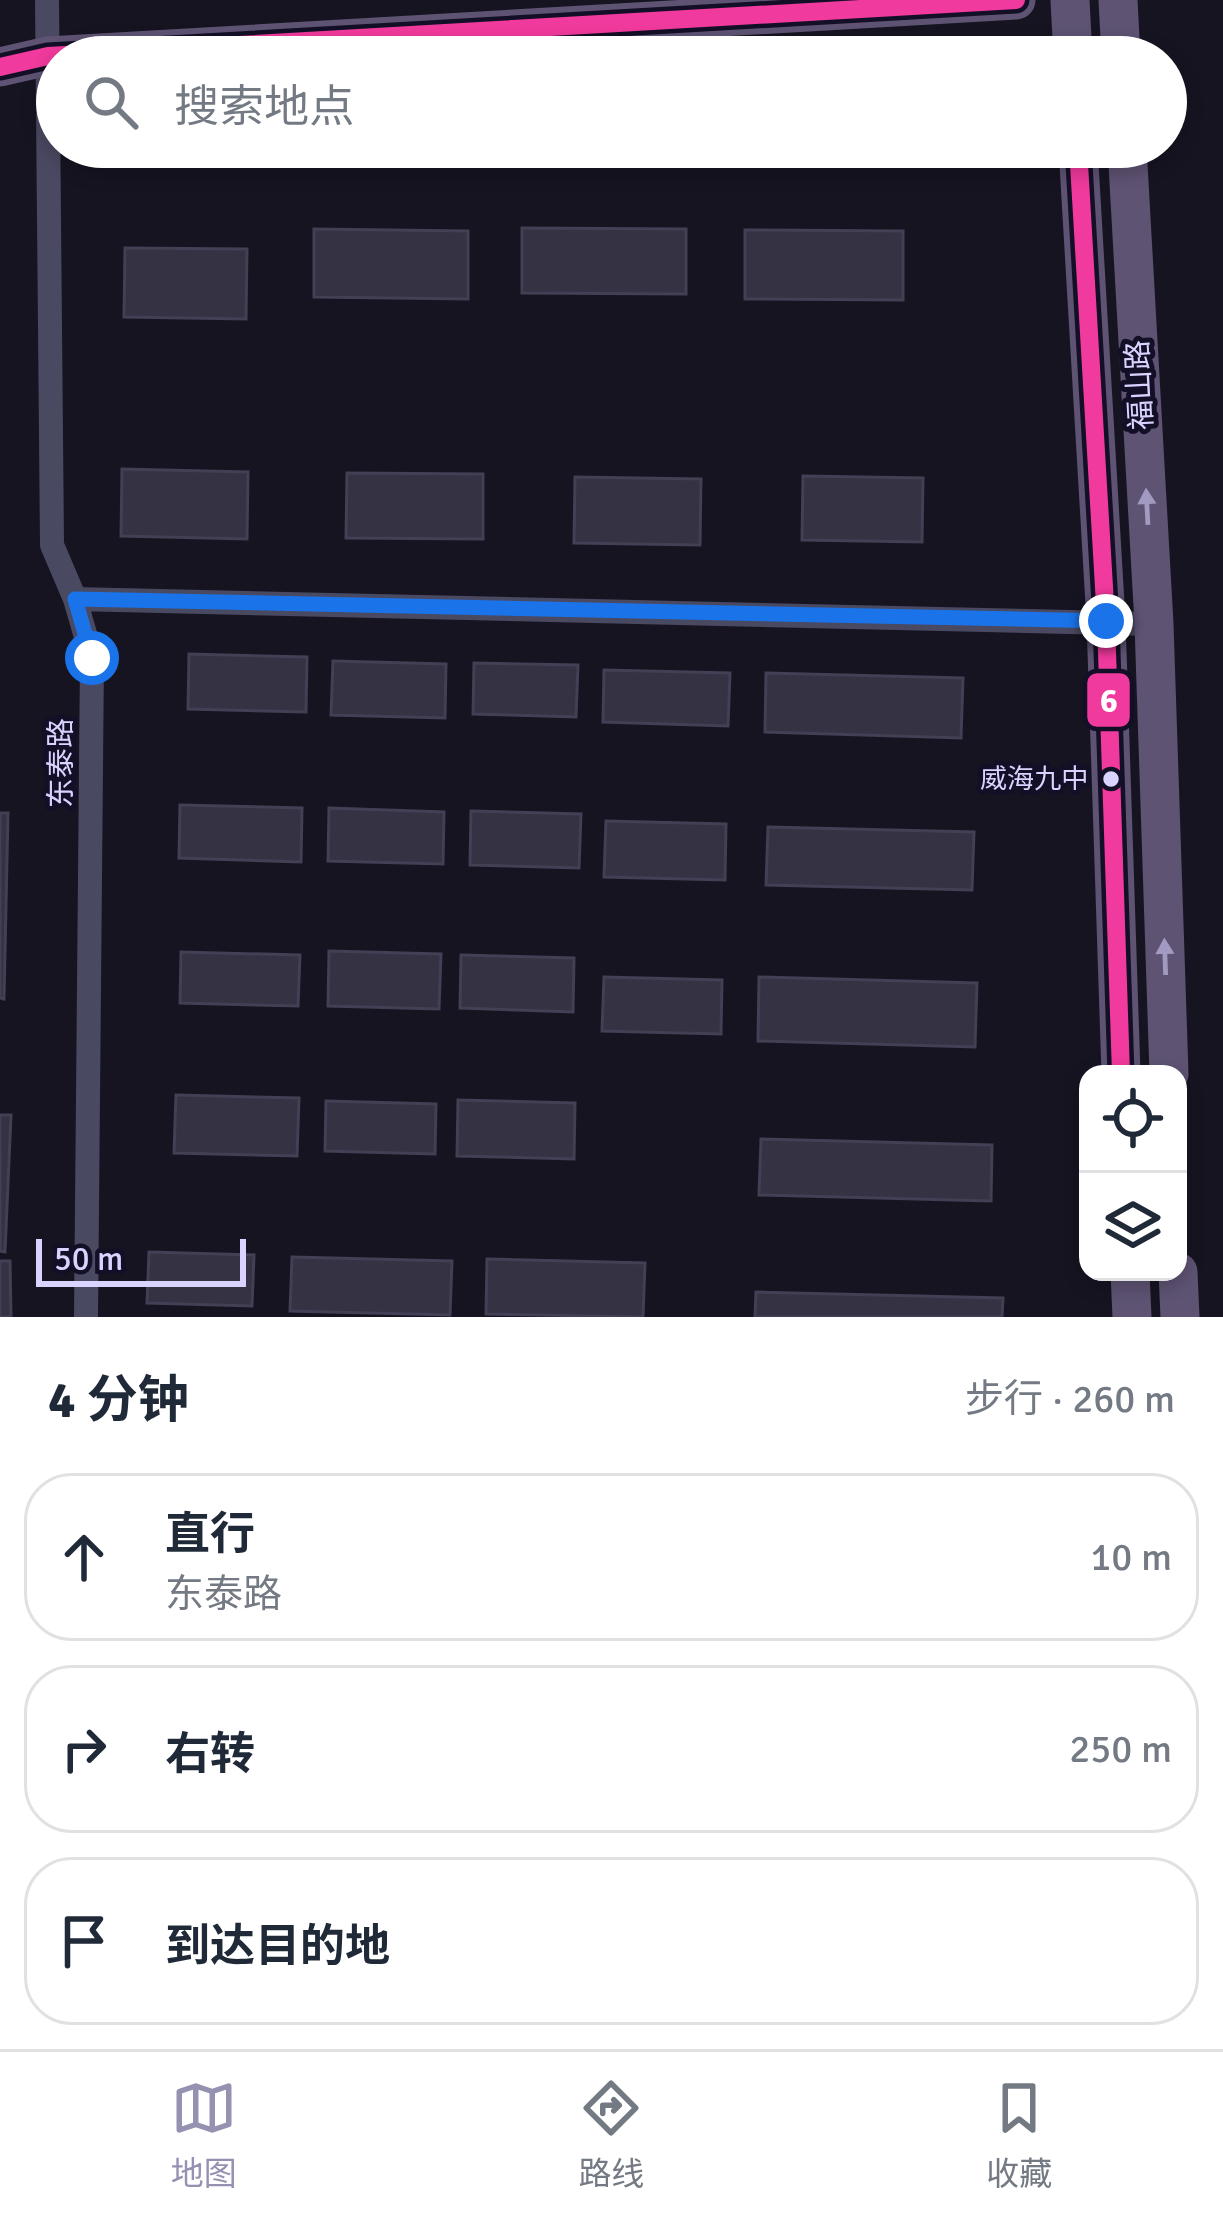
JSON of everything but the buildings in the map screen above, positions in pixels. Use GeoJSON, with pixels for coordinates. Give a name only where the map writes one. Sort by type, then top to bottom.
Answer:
{"type":"FeatureCollection","features":[{"type":"Feature","properties":{"kind":"main road"},"geometry":{"type":"LineString","coordinates":[[394,36],[1016,0]]}},
{"type":"Feature","properties":{"kind":"main road"},"geometry":{"type":"LineString","coordinates":[[1070,0],[1072,36]]}},
{"type":"Feature","properties":{"kind":"main road"},"geometry":{"type":"LineString","coordinates":[[1118,0],[1120,36]]}},
{"type":"Feature","properties":{"kind":"main road"},"geometry":{"type":"LineString","coordinates":[[0,67],[36,59]]}},
{"type":"Feature","properties":{"kind":"main road","name":"福山路"},"geometry":{"type":"LineString","coordinates":[[1079,168],[1106,621],[1121,1065]]}},
{"type":"Feature","properties":{"kind":"main road","name":"福山路"},"geometry":{"type":"LineString","coordinates":[[1127,168],[1154,623],[1169,1065]]}},
{"type":"Feature","properties":{"kind":"main road"},"geometry":{"type":"LineString","coordinates":[[1130,1281],[1132,1317]]}},
{"type":"Feature","properties":{"kind":"main road"},"geometry":{"type":"LineString","coordinates":[[1178,1281],[1180,1317]]}},
{"type":"Feature","properties":{"kind":"street","name":"东泰路"},"geometry":{"type":"LineString","coordinates":[[47,0],[48,36]]}},
{"type":"Feature","properties":{"kind":"street","name":"东泰路"},"geometry":{"type":"LineString","coordinates":[[49,168],[52,545],[75,599],[92,658],[86,1317]]}},
{"type":"Feature","properties":{"kind":"street"},"geometry":{"type":"LineString","coordinates":[[75,599],[1154,623]]}},
{"type":"Feature","properties":{"kind":"transit line","name":"6"},"geometry":{"type":"LineString","coordinates":[[394,36],[1016,0]]}},
{"type":"Feature","properties":{"kind":"transit line","name":"6"},"geometry":{"type":"LineString","coordinates":[[0,67],[36,59]]}},
{"type":"Feature","properties":{"kind":"transit line","name":"6"},"geometry":{"type":"LineString","coordinates":[[1079,168],[1106,621],[1121,1065]]}},
{"type":"Feature","properties":{"kind":"place","name":"威海九中"},"geometry":{"type":"Point","coordinates":[1111,779]}},
{"type":"Feature","properties":{"kind":"route"},"geometry":{"type":"LineString","coordinates":[[92,658],[75,599],[1106,621]]}}]}
